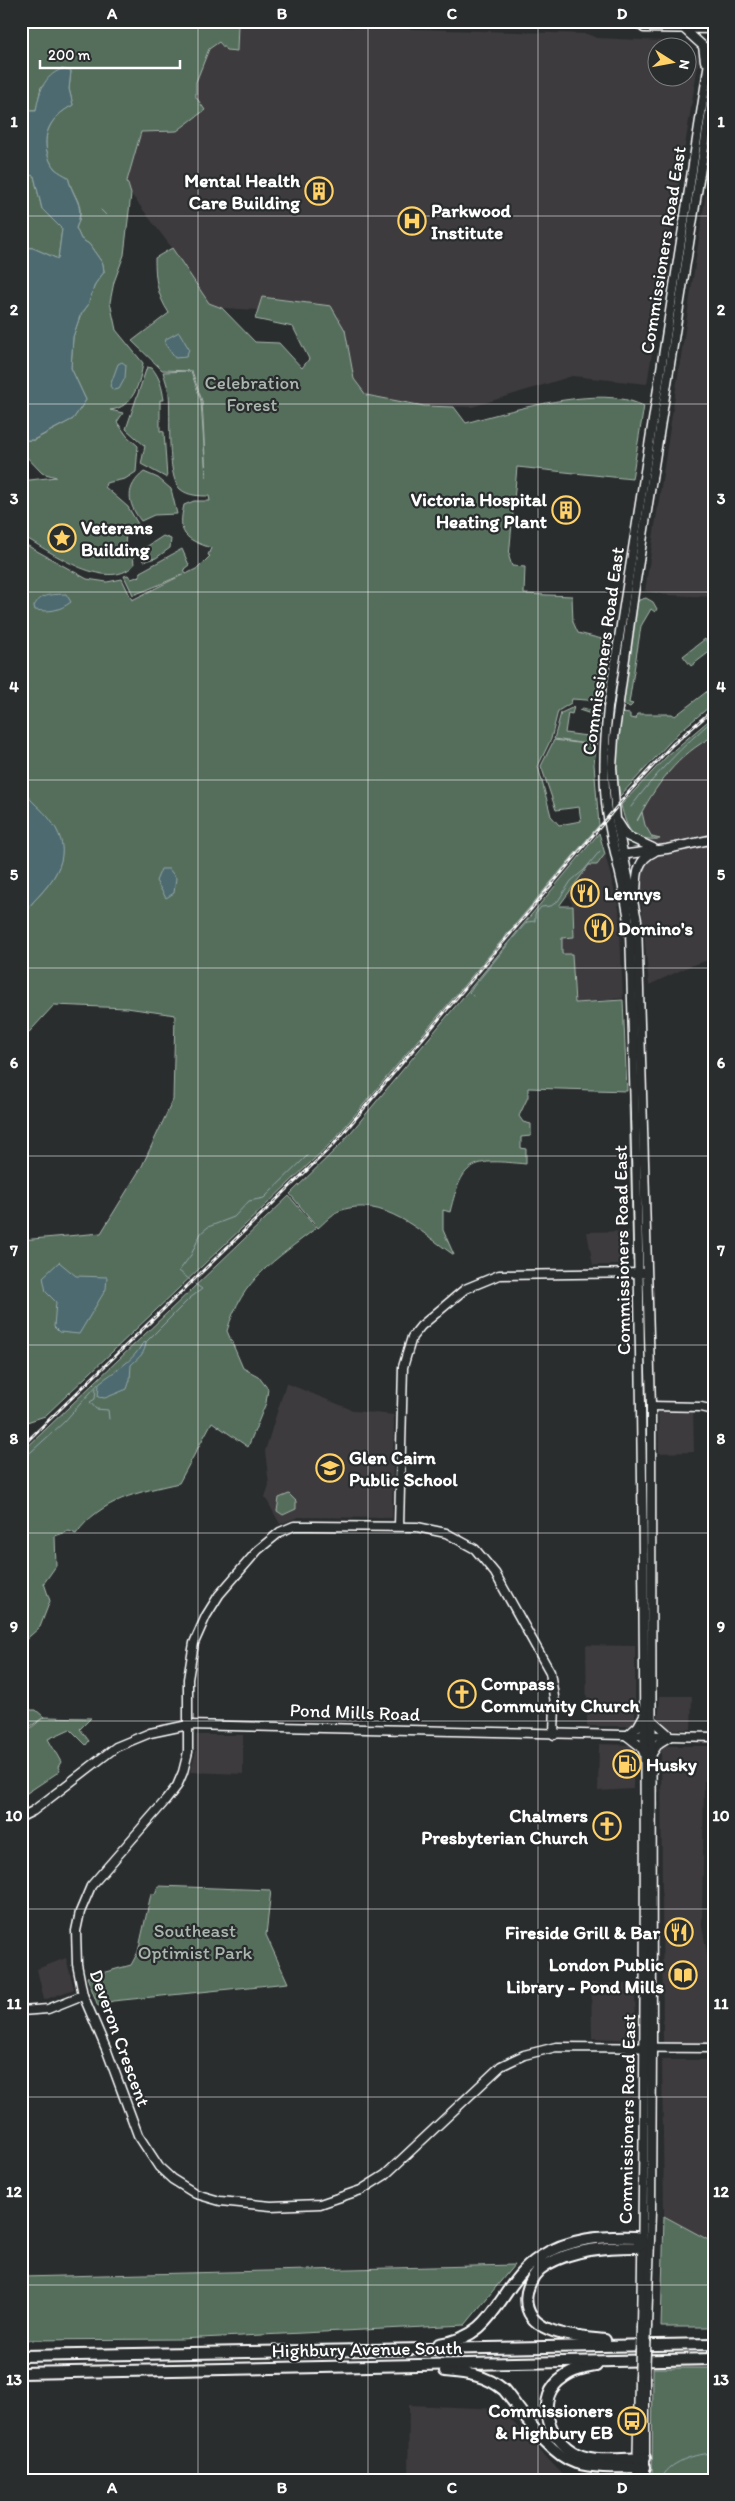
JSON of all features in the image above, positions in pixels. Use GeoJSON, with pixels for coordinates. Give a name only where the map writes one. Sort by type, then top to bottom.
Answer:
{"type":"FeatureCollection","features":[{"type":"Feature","properties":{"kind":"highway"},"geometry":{"type":"LineString","coordinates":[[386,2350],[451,2342],[472,2334],[486,2321],[526,2268],[539,2257],[556,2248],[572,2242],[599,2237],[636,2237],[646,2243]]}},
{"type":"Feature","properties":{"kind":"highway"},"geometry":{"type":"LineString","coordinates":[[631,2345],[553,2332],[535,2320],[529,2310],[526,2296],[532,2278],[549,2263],[587,2251],[636,2247],[646,2243]]}},
{"type":"Feature","properties":{"kind":"highway","name":"Highbury Avenue South"},"geometry":{"type":"LineString","coordinates":[[21,2356],[714,2344]]}},
{"type":"Feature","properties":{"kind":"highway","name":"Highbury Avenue South"},"geometry":{"type":"LineString","coordinates":[[21,2373],[714,2359]]}},
{"type":"Feature","properties":{"kind":"highway"},"geometry":{"type":"LineString","coordinates":[[632,2360],[583,2369],[562,2377],[551,2390],[546,2410],[552,2430],[568,2449],[576,2454],[641,2462]]}},
{"type":"Feature","properties":{"kind":"highway"},"geometry":{"type":"LineString","coordinates":[[392,2367],[464,2372],[486,2378],[504,2390],[550,2445],[563,2456],[588,2465],[641,2462]]}},
{"type":"Feature","properties":{"kind":"main road"},"geometry":{"type":"LineString","coordinates":[[627,21],[637,21],[644,28],[714,29]]}},
{"type":"Feature","properties":{"kind":"main road"},"geometry":{"type":"LineString","coordinates":[[683,28],[703,46],[705,83]]}},
{"type":"Feature","properties":{"kind":"main road","name":"Commissioners Road East"},"geometry":{"type":"LineString","coordinates":[[647,1717],[642,1406],[643,1273],[636,907],[609,822],[604,786],[603,759],[607,716],[714,29]]}},
{"type":"Feature","properties":{"kind":"main road","name":"Commissioners Road East"},"geometry":{"type":"LineString","coordinates":[[637,2480],[641,2462],[646,2243],[651,1759],[647,1736],[647,1717],[651,1406],[643,1273],[630,931],[613,787],[614,738],[699,168],[714,85]]}},
{"type":"Feature","properties":{"kind":"main road"},"geometry":{"type":"LineString","coordinates":[[616,819],[627,836],[643,845],[658,850]]}},
{"type":"Feature","properties":{"kind":"main road"},"geometry":{"type":"LineString","coordinates":[[620,855],[714,839]]}},
{"type":"Feature","properties":{"kind":"main road"},"geometry":{"type":"LineString","coordinates":[[636,907],[637,873],[640,862],[646,855],[658,850]]}},
{"type":"Feature","properties":{"kind":"main road"},"geometry":{"type":"LineString","coordinates":[[399,1526],[403,1367],[412,1337],[421,1326],[465,1289],[499,1275],[643,1273]]}},
{"type":"Feature","properties":{"kind":"main road"},"geometry":{"type":"LineString","coordinates":[[651,1406],[701,1407],[714,1410]]}},
{"type":"Feature","properties":{"kind":"main road","name":"Deveron Crescent"},"geometry":{"type":"LineString","coordinates":[[554,1735],[556,1703],[550,1672],[488,1562],[475,1549],[451,1535],[432,1529],[399,1526],[294,1526],[268,1540],[219,1594],[198,1632],[194,1643],[188,1679],[187,1763],[177,1786],[91,1886],[80,1912],[75,1938],[77,1964],[84,1995],[138,2135],[148,2154],[159,2167],[180,2185],[220,2201],[271,2206],[320,2204],[360,2190],[385,2175],[501,2066],[524,2055],[556,2047],[714,2048]]}},
{"type":"Feature","properties":{"kind":"main road"},"geometry":{"type":"LineString","coordinates":[[644,1753],[641,1747],[627,1736],[647,1717],[670,1736],[654,1747],[651,1759]]}},
{"type":"Feature","properties":{"kind":"main road","name":"Pond Mills Road"},"geometry":{"type":"LineString","coordinates":[[21,1817],[33,1811],[116,1747],[150,1733],[188,1725],[554,1735],[714,1737]]}},
{"type":"Feature","properties":{"kind":"main road","name":"Commissioners Road East"},"geometry":{"type":"LineString","coordinates":[[647,1736],[644,1753],[648,2047]]}},
{"type":"Feature","properties":{"kind":"main road"},"geometry":{"type":"LineString","coordinates":[[21,2011],[48,2009],[84,1995]]}},
{"type":"Feature","properties":{"kind":"main road","name":"Commissioners Road East"},"geometry":{"type":"LineString","coordinates":[[641,2462],[645,2480]]}},
{"type":"Feature","properties":{"kind":"shaded area","name":"Parkwood Institute"},"geometry":{"type":"Polygon","coordinates":[[[238,24],[587,34],[597,38],[648,40],[648,88],[694,88],[647,384],[572,376],[472,407],[424,406],[366,395],[354,379],[331,306],[262,297],[258,310],[222,308],[209,303],[172,248],[131,194],[127,181],[141,132],[177,131],[205,110],[196,97],[196,82],[209,49],[219,42],[226,50],[237,51],[238,24]]]}},
{"type":"Feature","properties":{"kind":"shaded area"},"geometry":{"type":"Polygon","coordinates":[[[714,141],[714,597],[667,595],[645,591],[714,141]]]}},
{"type":"Feature","properties":{"kind":"shaded area"},"geometry":{"type":"Polygon","coordinates":[[[714,736],[714,958],[690,966],[649,985],[634,826],[651,794],[665,775],[703,741],[714,736]]]}},
{"type":"Feature","properties":{"kind":"shaded area"},"geometry":{"type":"Polygon","coordinates":[[[605,854],[619,909],[623,998],[575,1003],[572,955],[562,955],[561,938],[574,937],[573,906],[567,893],[589,865],[597,865],[605,854]]]}},
{"type":"Feature","properties":{"kind":"shaded area"},"geometry":{"type":"Polygon","coordinates":[[[629,1231],[629,1261],[625,1265],[593,1265],[587,1232],[629,1231]]]}},
{"type":"Feature","properties":{"kind":"shaded area","name":"Glen Cairn Public School"},"geometry":{"type":"Polygon","coordinates":[[[286,1383],[355,1411],[394,1415],[392,1518],[298,1517],[280,1524],[265,1497],[269,1485],[265,1451],[286,1383]]]}},
{"type":"Feature","properties":{"kind":"shaded area"},"geometry":{"type":"Polygon","coordinates":[[[693,1409],[694,1452],[659,1453],[658,1412],[693,1409]]]}},
{"type":"Feature","properties":{"kind":"shaded area"},"geometry":{"type":"Polygon","coordinates":[[[586,1645],[635,1646],[635,1726],[587,1726],[586,1645]]]}},
{"type":"Feature","properties":{"kind":"shaded area"},"geometry":{"type":"Polygon","coordinates":[[[660,1696],[692,1696],[691,1729],[666,1729],[658,1723],[660,1696]]]}},
{"type":"Feature","properties":{"kind":"shaded area"},"geometry":{"type":"Polygon","coordinates":[[[196,1735],[243,1735],[243,1774],[190,1772],[196,1751],[196,1735]]]}},
{"type":"Feature","properties":{"kind":"shaded area"},"geometry":{"type":"Polygon","coordinates":[[[599,1744],[634,1745],[633,1789],[598,1791],[599,1744]]]}},
{"type":"Feature","properties":{"kind":"shaded area"},"geometry":{"type":"Polygon","coordinates":[[[661,1746],[714,1746],[714,1780],[704,1781],[702,1926],[710,1969],[712,2044],[663,2043],[661,1746]]]}},
{"type":"Feature","properties":{"kind":"shaded area"},"geometry":{"type":"Polygon","coordinates":[[[66,1958],[74,1989],[44,2000],[37,1969],[66,1958]]]}},
{"type":"Feature","properties":{"kind":"shaded area"},"geometry":{"type":"Polygon","coordinates":[[[591,1983],[635,1984],[636,2040],[592,2038],[591,1983]]]}},
{"type":"Feature","properties":{"kind":"shaded area"},"geometry":{"type":"Polygon","coordinates":[[[662,2060],[714,2060],[714,2243],[664,2216],[662,2060]]]}},
{"type":"Feature","properties":{"kind":"shaded area"},"geometry":{"type":"Polygon","coordinates":[[[409,2405],[500,2409],[568,2480],[408,2480],[409,2405]]]}},
{"type":"Feature","properties":{"kind":"green space"},"geometry":{"type":"Polygon","coordinates":[[[21,21],[238,24],[237,51],[226,50],[219,42],[209,49],[196,82],[196,97],[205,110],[177,131],[141,132],[127,181],[131,194],[124,255],[114,282],[110,302],[116,330],[143,363],[140,378],[130,400],[118,408],[110,410],[123,413],[117,422],[127,436],[138,446],[136,472],[125,479],[106,483],[105,487],[128,507],[138,524],[126,533],[125,545],[133,553],[134,565],[122,573],[108,575],[77,566],[21,535],[21,481],[56,477],[42,473],[21,451],[21,440],[34,440],[73,419],[86,400],[71,368],[73,337],[80,316],[88,305],[95,284],[104,272],[103,264],[89,244],[81,239],[76,228],[80,207],[68,177],[54,167],[47,152],[46,137],[51,124],[60,113],[73,105],[69,89],[71,71],[41,87],[36,111],[21,111],[21,21]]]}},
{"type":"Feature","properties":{"kind":"green space"},"geometry":{"type":"Polygon","coordinates":[[[21,173],[34,176],[42,209],[62,229],[58,259],[33,248],[21,247],[21,173]]]}},
{"type":"Feature","properties":{"kind":"green space","name":"Celebration Forest"},"geometry":{"type":"Polygon","coordinates":[[[172,248],[209,303],[222,308],[255,342],[279,343],[302,368],[309,359],[293,327],[255,319],[262,297],[331,306],[345,330],[354,379],[366,395],[424,406],[454,407],[466,423],[502,413],[565,400],[605,397],[622,399],[644,406],[632,479],[517,467],[509,557],[512,566],[525,567],[524,594],[572,596],[573,622],[578,633],[610,641],[601,701],[572,699],[571,703],[558,711],[551,739],[538,766],[551,816],[559,825],[581,821],[579,807],[556,810],[541,766],[554,740],[593,745],[554,739],[561,713],[574,707],[572,714],[568,713],[565,733],[594,737],[597,716],[579,710],[583,708],[600,713],[594,764],[599,825],[332,1142],[45,1416],[21,1424],[21,1240],[101,1233],[142,1166],[173,1100],[175,1015],[127,1008],[54,1005],[21,1041],[21,915],[51,882],[60,862],[62,851],[56,829],[44,813],[32,802],[21,784],[21,542],[87,579],[107,582],[122,579],[132,600],[184,574],[133,595],[124,576],[128,575],[131,579],[140,576],[140,572],[182,549],[189,565],[184,569],[186,574],[198,568],[210,556],[208,555],[211,548],[189,538],[185,534],[182,523],[184,505],[194,501],[210,501],[209,496],[198,496],[180,489],[176,482],[171,459],[169,394],[163,372],[191,371],[201,401],[206,477],[202,401],[192,371],[162,370],[132,341],[169,313],[158,287],[155,258],[172,248]]]}},
{"type":"Feature","properties":{"kind":"green space"},"geometry":{"type":"Polygon","coordinates":[[[147,367],[152,368],[157,375],[164,400],[160,400],[160,431],[164,432],[167,478],[141,464],[145,446],[126,429],[147,367]]]}},
{"type":"Feature","properties":{"kind":"green space"},"geometry":{"type":"Polygon","coordinates":[[[144,472],[158,478],[171,489],[177,514],[154,515],[141,521],[133,508],[130,495],[134,483],[144,472]]]}},
{"type":"Feature","properties":{"kind":"green space"},"geometry":{"type":"Polygon","coordinates":[[[163,536],[171,539],[170,548],[156,558],[144,561],[140,554],[143,549],[163,536]]]}},
{"type":"Feature","properties":{"kind":"green space"},"geometry":{"type":"Polygon","coordinates":[[[646,598],[653,602],[657,609],[655,612],[651,609],[641,626],[629,703],[633,704],[630,707],[622,704],[636,605],[639,600],[646,598]]]}},
{"type":"Feature","properties":{"kind":"green space"},"geometry":{"type":"Polygon","coordinates":[[[705,639],[712,650],[691,666],[683,656],[705,639]]]}},
{"type":"Feature","properties":{"kind":"green space"},"geometry":{"type":"Polygon","coordinates":[[[714,686],[714,703],[679,732],[620,796],[615,769],[619,718],[622,713],[630,714],[630,718],[636,719],[637,714],[672,714],[675,716],[714,686]]]}},
{"type":"Feature","properties":{"kind":"green space"},"geometry":{"type":"Polygon","coordinates":[[[714,716],[714,736],[689,752],[669,772],[652,795],[644,808],[637,821],[642,812],[645,825],[652,837],[660,839],[636,836],[628,827],[621,805],[668,755],[714,716]]]}},
{"type":"Feature","properties":{"kind":"green space"},"geometry":{"type":"Polygon","coordinates":[[[599,833],[605,854],[597,865],[589,865],[559,906],[573,906],[574,937],[562,938],[562,954],[572,954],[575,1003],[623,1000],[627,1091],[528,1088],[528,1097],[519,1116],[523,1122],[531,1124],[531,1136],[521,1137],[521,1148],[526,1149],[526,1164],[483,1163],[473,1166],[466,1172],[460,1181],[450,1212],[443,1210],[443,1230],[454,1255],[401,1218],[371,1208],[355,1207],[339,1211],[318,1228],[290,1194],[342,1143],[599,833]]]}},
{"type":"Feature","properties":{"kind":"green space"},"geometry":{"type":"Polygon","coordinates":[[[629,1101],[632,1104],[635,1261],[633,1261],[629,1101]]]}},
{"type":"Feature","properties":{"kind":"green space"},"geometry":{"type":"Polygon","coordinates":[[[289,1196],[316,1228],[274,1261],[251,1284],[241,1297],[227,1331],[243,1368],[258,1376],[268,1389],[266,1403],[248,1447],[212,1422],[179,1483],[122,1499],[97,1513],[76,1534],[69,1531],[55,1536],[56,1566],[44,1583],[50,1601],[40,1627],[21,1644],[21,1453],[289,1196]]]}},
{"type":"Feature","properties":{"kind":"green space"},"geometry":{"type":"Polygon","coordinates":[[[289,1494],[296,1501],[296,1509],[283,1515],[277,1511],[279,1498],[289,1494]]]}},
{"type":"Feature","properties":{"kind":"green space"},"geometry":{"type":"Polygon","coordinates":[[[21,1702],[26,1710],[36,1710],[44,1717],[31,1726],[21,1724],[21,1702]]]}},
{"type":"Feature","properties":{"kind":"green space"},"geometry":{"type":"Polygon","coordinates":[[[44,1717],[91,1718],[80,1729],[89,1741],[86,1745],[70,1729],[48,1739],[61,1762],[58,1767],[60,1771],[21,1797],[21,1725],[31,1728],[44,1717]]]}},
{"type":"Feature","properties":{"kind":"green space","name":"Southeast Optimist Park"},"geometry":{"type":"Polygon","coordinates":[[[158,1886],[271,1890],[266,1935],[288,1983],[113,2001],[98,2006],[87,1977],[131,1965],[138,1952],[151,1894],[155,1894],[158,1886]]]}},
{"type":"Feature","properties":{"kind":"green space"},"geometry":{"type":"Polygon","coordinates":[[[664,2216],[714,2243],[714,2327],[661,2327],[664,2216]]]}},
{"type":"Feature","properties":{"kind":"green space"},"geometry":{"type":"Polygon","coordinates":[[[514,2265],[465,2325],[180,2339],[21,2340],[21,2277],[514,2265]]]}},
{"type":"Feature","properties":{"kind":"green space"},"geometry":{"type":"Polygon","coordinates":[[[653,2368],[714,2368],[714,2480],[652,2480],[653,2368]]]}},
{"type":"Feature","properties":{"kind":"water"},"geometry":{"type":"Polygon","coordinates":[[[62,69],[71,71],[69,89],[73,105],[60,113],[51,124],[46,137],[47,152],[54,167],[68,177],[78,202],[80,213],[76,228],[81,239],[89,244],[103,264],[104,272],[95,284],[88,305],[80,316],[73,337],[71,368],[86,400],[73,419],[33,440],[21,440],[21,247],[33,248],[58,259],[62,229],[42,209],[34,176],[21,173],[21,111],[36,111],[46,81],[50,76],[62,69]]]}},
{"type":"Feature","properties":{"kind":"water"},"geometry":{"type":"Polygon","coordinates":[[[179,332],[189,349],[186,357],[175,358],[165,344],[166,339],[179,332]]]}},
{"type":"Feature","properties":{"kind":"water"},"geometry":{"type":"Polygon","coordinates":[[[122,362],[126,365],[125,378],[119,389],[113,390],[110,386],[118,364],[122,362]]]}},
{"type":"Feature","properties":{"kind":"water"},"geometry":{"type":"Polygon","coordinates":[[[66,594],[71,602],[62,607],[50,611],[35,610],[34,606],[40,599],[52,595],[66,594]]]}},
{"type":"Feature","properties":{"kind":"water"},"geometry":{"type":"Polygon","coordinates":[[[21,784],[29,798],[48,817],[56,829],[61,840],[62,851],[61,861],[51,881],[21,915],[21,784]]]}},
{"type":"Feature","properties":{"kind":"water"},"geometry":{"type":"Polygon","coordinates":[[[161,869],[169,869],[176,878],[174,893],[166,898],[156,881],[161,869]]]}},
{"type":"Feature","properties":{"kind":"water"},"geometry":{"type":"Polygon","coordinates":[[[59,1262],[76,1276],[107,1277],[106,1289],[79,1334],[59,1332],[54,1327],[56,1302],[46,1292],[43,1277],[59,1262]]]}},
{"type":"Feature","properties":{"kind":"water"},"geometry":{"type":"Polygon","coordinates":[[[146,1342],[143,1352],[131,1365],[127,1389],[105,1398],[98,1397],[99,1383],[129,1361],[142,1344],[146,1342]]]}},
{"type":"Feature","properties":{"kind":"waterway"},"geometry":{"type":"LineString","coordinates":[[101,210],[106,215]]}},
{"type":"Feature","properties":{"kind":"waterway"},"geometry":{"type":"LineString","coordinates":[[631,807],[670,761],[714,719]]}},
{"type":"Feature","properties":{"kind":"waterway"},"geometry":{"type":"LineString","coordinates":[[473,996],[469,992],[519,931],[527,922],[535,921],[535,914],[541,907],[551,906],[558,901],[571,881],[584,870],[600,851]]}},
{"type":"Feature","properties":{"kind":"waterway"},"geometry":{"type":"LineString","coordinates":[[190,1280],[179,1271],[191,1255],[201,1233],[208,1227],[234,1217],[249,1201],[264,1198],[307,1156]]}},
{"type":"Feature","properties":{"kind":"waterway"},"geometry":{"type":"LineString","coordinates":[[146,1342],[190,1298],[202,1289],[195,1284]]}},
{"type":"Feature","properties":{"kind":"waterway"},"geometry":{"type":"LineString","coordinates":[[21,1461],[64,1422],[99,1383]]}},
{"type":"Feature","properties":{"kind":"waterway"},"geometry":{"type":"LineString","coordinates":[[96,1388],[95,1399],[90,1402],[96,1409],[108,1410],[109,1419]]}},
{"type":"Feature","properties":{"kind":"waterway"},"geometry":{"type":"LineString","coordinates":[[661,2480],[669,2468],[683,2460],[714,2453]]}},
{"type":"Feature","properties":{"kind":"railway"},"geometry":{"type":"LineString","coordinates":[[21,1447],[334,1144],[630,791],[672,745],[714,709]]}},
{"type":"Feature","properties":{"kind":"place","name":"Mental Health Care Building"},"geometry":{"type":"Point","coordinates":[319,191]}},
{"type":"Feature","properties":{"kind":"place","name":"Parkwood Institute"},"geometry":{"type":"Point","coordinates":[412,221]}},
{"type":"Feature","properties":{"kind":"place","name":"Victoria Hospital Heating Plant"},"geometry":{"type":"Point","coordinates":[566,510]}},
{"type":"Feature","properties":{"kind":"place","name":"Veterans Building"},"geometry":{"type":"Point","coordinates":[62,538]}},
{"type":"Feature","properties":{"kind":"place","name":"Lennys"},"geometry":{"type":"Point","coordinates":[585,893]}},
{"type":"Feature","properties":{"kind":"place","name":"Domino's"},"geometry":{"type":"Point","coordinates":[599,928]}},
{"type":"Feature","properties":{"kind":"place","name":"Glen Cairn Public School"},"geometry":{"type":"Point","coordinates":[330,1468]}},
{"type":"Feature","properties":{"kind":"place","name":"Compass Community Church"},"geometry":{"type":"Point","coordinates":[462,1694]}},
{"type":"Feature","properties":{"kind":"place","name":"Husky"},"geometry":{"type":"Point","coordinates":[627,1764]}},
{"type":"Feature","properties":{"kind":"place","name":"Chalmers Presbyterian Church"},"geometry":{"type":"Point","coordinates":[607,1826]}},
{"type":"Feature","properties":{"kind":"place","name":"Fireside Grill & Bar"},"geometry":{"type":"Point","coordinates":[679,1932]}},
{"type":"Feature","properties":{"kind":"place","name":"London Public Library - Pond Mills"},"geometry":{"type":"Point","coordinates":[683,1975]}},
{"type":"Feature","properties":{"kind":"place","name":"Commissioners & Highbury EB"},"geometry":{"type":"Point","coordinates":[632,2421]}}]}
